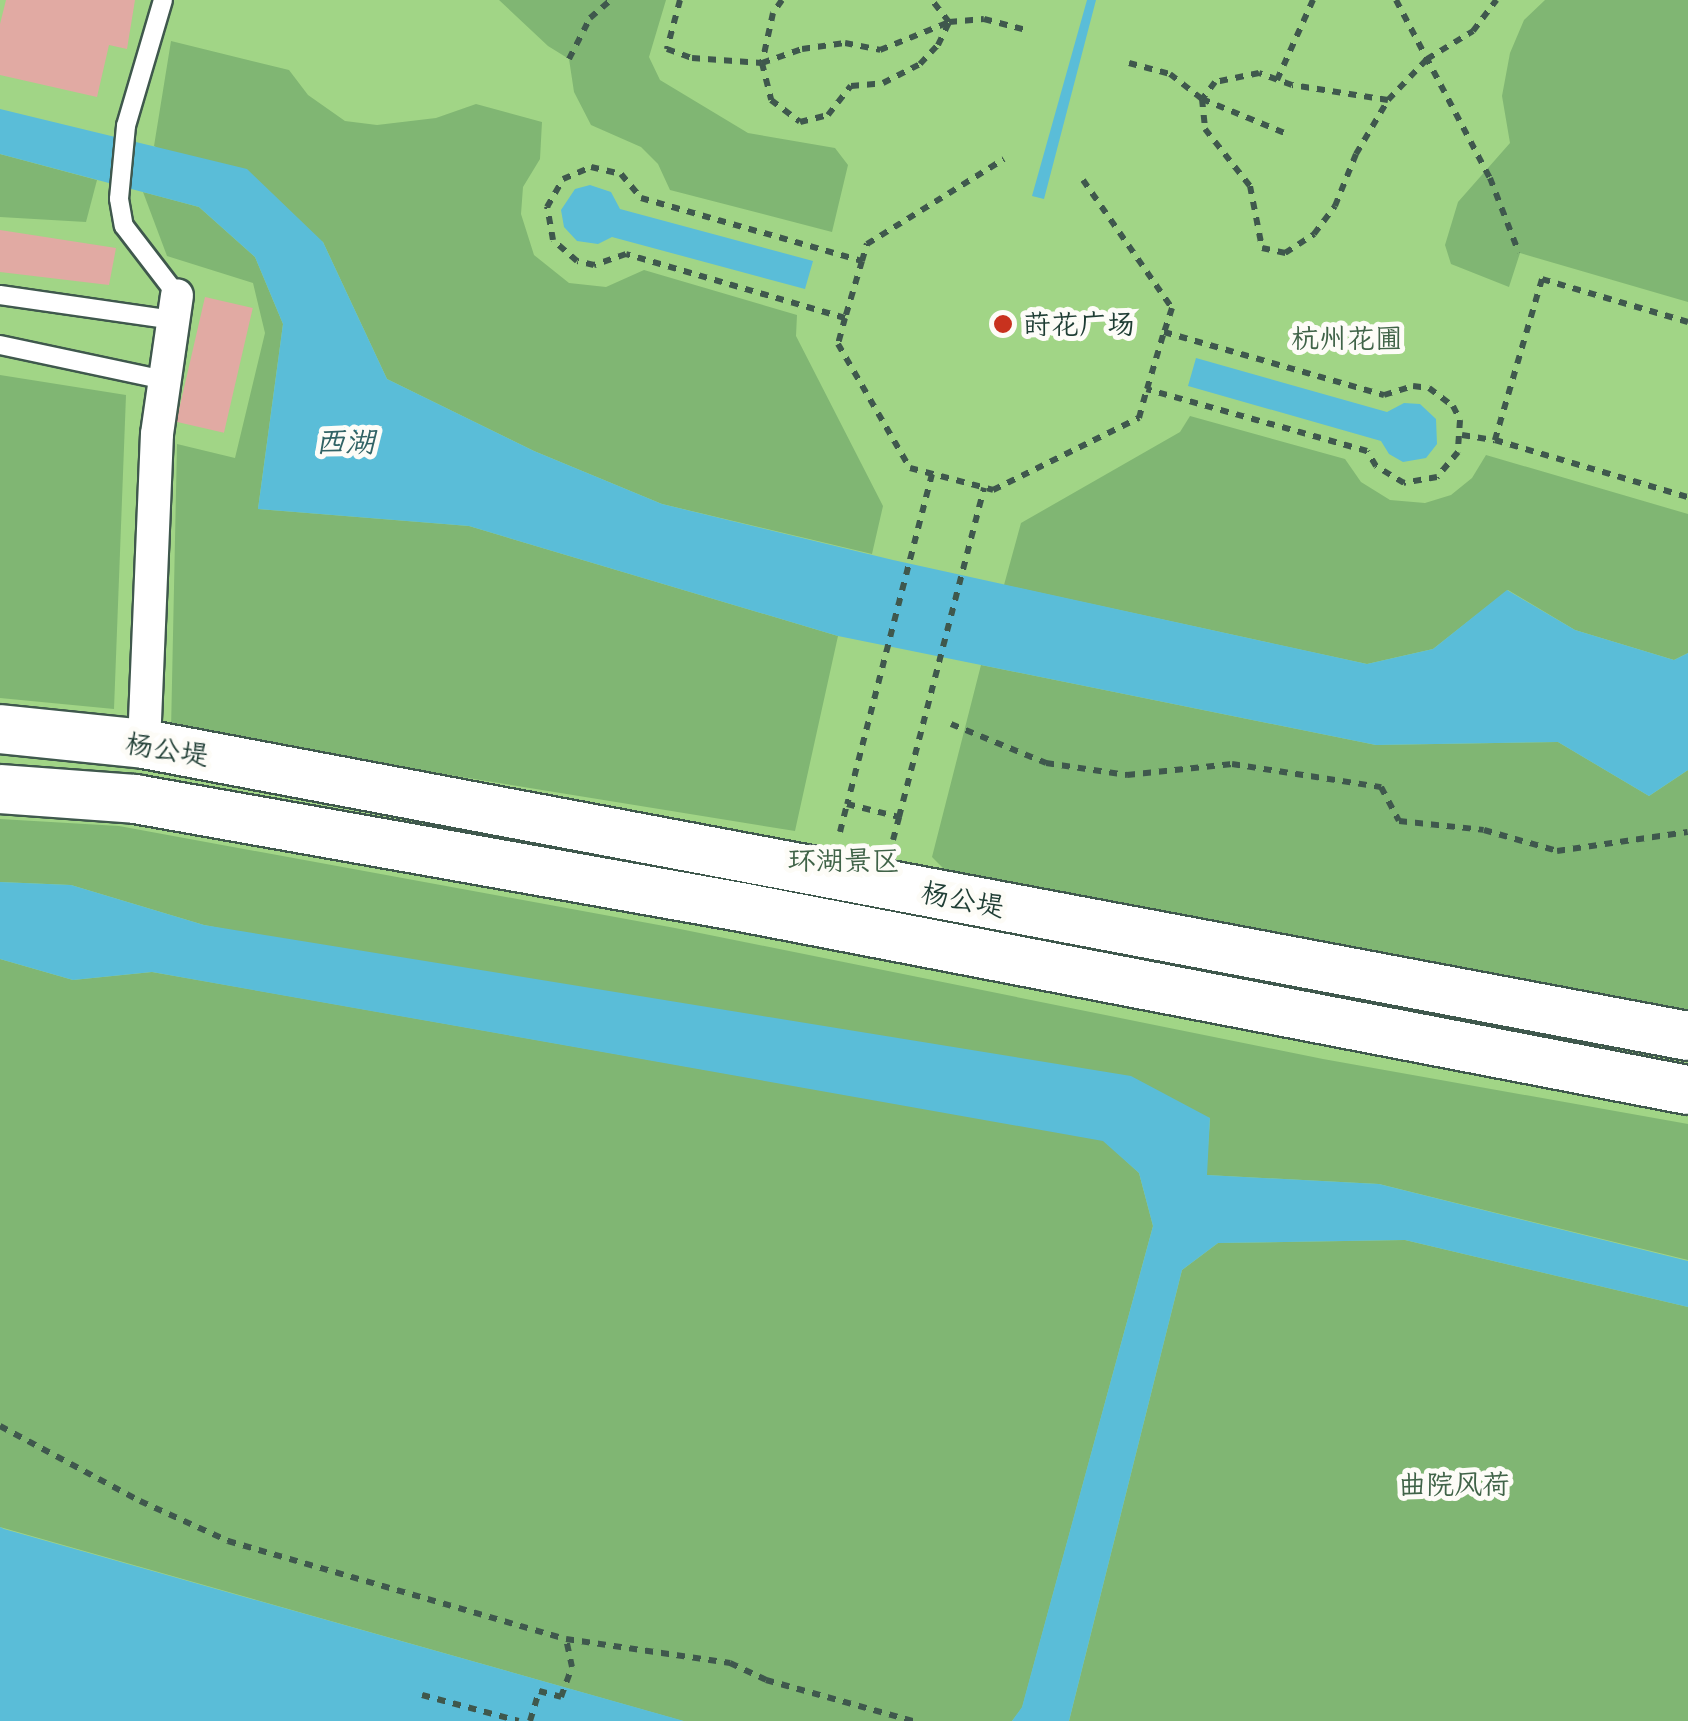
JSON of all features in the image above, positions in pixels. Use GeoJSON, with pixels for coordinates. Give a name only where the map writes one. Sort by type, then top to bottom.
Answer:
{"type":"FeatureCollection","features":[{"type":"Feature","properties":{"kind":"main road","name":"杨公堤"},"geometry":{"type":"LineString","coordinates":[[0,729],[144,744],[1688,1036]]}},
{"type":"Feature","properties":{"kind":"main road","name":"杨公堤"},"geometry":{"type":"LineString","coordinates":[[0,789],[154,802],[746,908],[1688,1090]]}},
{"type":"Feature","properties":{"kind":"street"},"geometry":{"type":"LineString","coordinates":[[144,744],[157,434],[175,308]]}},
{"type":"Feature","properties":{"kind":"lane"},"geometry":{"type":"LineString","coordinates":[[163,0],[126,126],[118,199],[124,226],[175,308]]}},
{"type":"Feature","properties":{"kind":"lane"},"geometry":{"type":"LineString","coordinates":[[0,294],[175,308]]}},
{"type":"Feature","properties":{"kind":"lane"},"geometry":{"type":"LineString","coordinates":[[0,345],[164,380]]}},
{"type":"Feature","properties":{"kind":"path"},"geometry":{"type":"LineString","coordinates":[[570,59],[590,18],[611,0]]}},
{"type":"Feature","properties":{"kind":"path"},"geometry":{"type":"LineString","coordinates":[[680,0],[667,49],[692,58],[762,63],[802,49],[845,43],[880,50],[949,22],[984,19],[1026,30]]}},
{"type":"Feature","properties":{"kind":"path"},"geometry":{"type":"LineString","coordinates":[[782,0],[773,14],[762,63],[772,100],[800,122],[828,115],[850,86],[883,83],[920,64],[938,45],[949,22]]}},
{"type":"Feature","properties":{"kind":"path"},"geometry":{"type":"LineString","coordinates":[[932,0],[949,22]]}},
{"type":"Feature","properties":{"kind":"path"},"geometry":{"type":"LineString","coordinates":[[1277,80],[1313,0]]}},
{"type":"Feature","properties":{"kind":"path"},"geometry":{"type":"LineString","coordinates":[[1396,0],[1490,178],[1519,252]]}},
{"type":"Feature","properties":{"kind":"path"},"geometry":{"type":"LineString","coordinates":[[1388,100],[1277,80],[1259,73],[1214,82],[1202,100],[1206,129],[1250,186],[1262,248],[1285,253],[1314,234],[1335,206],[1356,154],[1388,100],[1426,58],[1473,31],[1496,0]]}},
{"type":"Feature","properties":{"kind":"path"},"geometry":{"type":"LineString","coordinates":[[1129,63],[1170,74],[1202,100],[1287,134]]}},
{"type":"Feature","properties":{"kind":"path"},"geometry":{"type":"LineString","coordinates":[[1004,158],[867,244],[838,344],[910,468],[993,490],[1139,418],[1172,308],[1083,180]]}},
{"type":"Feature","properties":{"kind":"path"},"geometry":{"type":"LineString","coordinates":[[845,318],[626,254],[594,265],[577,262],[553,240],[548,206],[563,179],[591,167],[606,168],[621,174],[640,198],[862,262]]}},
{"type":"Feature","properties":{"kind":"path"},"geometry":{"type":"LineString","coordinates":[[1495,440],[1542,279],[1688,322]]}},
{"type":"Feature","properties":{"kind":"path"},"geometry":{"type":"LineString","coordinates":[[1147,389],[1368,451],[1376,466],[1404,482],[1436,477],[1458,452],[1462,435],[1453,406],[1429,388],[1413,386],[1384,396],[1164,332]]}},
{"type":"Feature","properties":{"kind":"path"},"geometry":{"type":"LineString","coordinates":[[1462,435],[1495,440],[1688,497]]}},
{"type":"Feature","properties":{"kind":"path"},"geometry":{"type":"LineString","coordinates":[[932,474],[847,804],[899,817],[984,488]]}},
{"type":"Feature","properties":{"kind":"path"},"geometry":{"type":"LineString","coordinates":[[951,724],[1062,765],[1127,775],[1232,764],[1381,788],[1399,821],[1484,830],[1557,851],[1688,832]]}},
{"type":"Feature","properties":{"kind":"path"},"geometry":{"type":"LineString","coordinates":[[0,1426],[140,1501],[228,1541],[566,1639],[730,1663],[766,1680],[913,1721]]}},
{"type":"Feature","properties":{"kind":"path"},"geometry":{"type":"LineString","coordinates":[[530,1721],[539,1691],[562,1697],[572,1667],[566,1639]]}},
{"type":"Feature","properties":{"kind":"path"},"geometry":{"type":"LineString","coordinates":[[422,1695],[519,1721]]}},
{"type":"Feature","properties":{"kind":"green space","name":"环湖景区"},"geometry":{"type":"Polygon","coordinates":[[[0,0],[1688,0],[1688,1721],[0,1721],[0,0]]]}},
{"type":"Feature","properties":{"kind":"green space"},"geometry":{"type":"Polygon","coordinates":[[[499,0],[666,0],[649,57],[660,80],[748,133],[835,148],[848,165],[832,232],[670,190],[658,164],[641,147],[591,125],[574,92],[569,59],[548,46],[499,0]]]}},
{"type":"Feature","properties":{"kind":"green space"},"geometry":{"type":"Polygon","coordinates":[[[1545,0],[1688,0],[1688,302],[1520,253],[1509,287],[1451,264],[1445,245],[1458,202],[1510,143],[1502,96],[1510,53],[1524,20],[1545,0]]]}},
{"type":"Feature","properties":{"kind":"green space"},"geometry":{"type":"Polygon","coordinates":[[[171,41],[289,70],[308,95],[345,121],[377,125],[436,118],[476,104],[542,122],[540,159],[523,187],[521,214],[534,255],[569,283],[606,287],[644,270],[797,315],[796,336],[883,506],[872,554],[662,504],[534,451],[387,379],[323,242],[154,146],[171,41]]]}},
{"type":"Feature","properties":{"kind":"green space"},"geometry":{"type":"Polygon","coordinates":[[[0,154],[97,180],[86,222],[0,217],[0,154]]]}},
{"type":"Feature","properties":{"kind":"green space"},"geometry":{"type":"Polygon","coordinates":[[[143,192],[199,207],[255,257],[283,324],[258,509],[469,526],[838,636],[795,831],[171,730],[177,444],[235,458],[265,333],[253,283],[167,256],[143,192]]]}},
{"type":"Feature","properties":{"kind":"green space"},"geometry":{"type":"Polygon","coordinates":[[[0,375],[126,395],[114,709],[0,698],[0,375]]]}},
{"type":"Feature","properties":{"kind":"green space"},"geometry":{"type":"Polygon","coordinates":[[[1190,416],[1345,459],[1361,482],[1390,500],[1425,503],[1451,495],[1472,478],[1486,455],[1688,514],[1688,653],[1674,660],[1575,630],[1508,590],[1433,649],[1367,664],[1004,585],[1021,523],[1180,432],[1190,416]]]}},
{"type":"Feature","properties":{"kind":"green space"},"geometry":{"type":"Polygon","coordinates":[[[981,665],[1376,745],[1558,742],[1649,796],[1688,770],[1688,1019],[944,869],[932,857],[981,665]]]}},
{"type":"Feature","properties":{"kind":"green space"},"geometry":{"type":"Polygon","coordinates":[[[0,819],[119,826],[675,928],[1323,1059],[1688,1124],[1688,1260],[1379,1184],[1206,1175],[1210,1118],[204,925],[71,885],[0,882],[0,819]]]}},
{"type":"Feature","properties":{"kind":"green space"},"geometry":{"type":"Polygon","coordinates":[[[0,959],[73,980],[152,972],[1103,1140],[1139,1173],[1153,1226],[1022,1708],[1012,1721],[683,1721],[0,1527],[0,959]]]}},
{"type":"Feature","properties":{"kind":"green space","name":"曲院风荷"},"geometry":{"type":"Polygon","coordinates":[[[1405,1240],[1688,1307],[1688,1721],[1069,1721],[1182,1270],[1218,1243],[1405,1240]]]}},
{"type":"Feature","properties":{"kind":"water"},"geometry":{"type":"Polygon","coordinates":[[[1087,0],[1096,0],[1044,199],[1032,196],[1087,0]]]}},
{"type":"Feature","properties":{"kind":"water","name":"西湖"},"geometry":{"type":"Polygon","coordinates":[[[0,109],[247,169],[323,242],[387,379],[534,451],[662,504],[893,560],[1367,664],[1433,649],[1507,590],[1575,630],[1674,660],[1688,653],[1688,770],[1649,796],[1558,742],[1376,745],[838,636],[469,526],[258,509],[283,324],[255,257],[199,207],[0,154],[0,109]]]}},
{"type":"Feature","properties":{"kind":"water"},"geometry":{"type":"Polygon","coordinates":[[[590,185],[611,192],[620,209],[813,261],[805,289],[612,237],[598,244],[577,241],[564,227],[561,210],[575,189],[590,185]]]}},
{"type":"Feature","properties":{"kind":"water"},"geometry":{"type":"Polygon","coordinates":[[[1196,358],[1387,412],[1404,403],[1420,404],[1436,419],[1437,444],[1426,458],[1403,462],[1389,454],[1381,441],[1188,386],[1196,358]]]}},
{"type":"Feature","properties":{"kind":"water"},"geometry":{"type":"Polygon","coordinates":[[[0,882],[71,885],[204,925],[1131,1076],[1210,1118],[1207,1175],[1379,1184],[1688,1261],[1688,1307],[1405,1240],[1218,1243],[1182,1270],[1069,1721],[1012,1721],[1022,1707],[1153,1226],[1139,1173],[1103,1141],[152,972],[73,980],[0,959],[0,882]]]}},
{"type":"Feature","properties":{"kind":"water"},"geometry":{"type":"Polygon","coordinates":[[[0,1527],[4,1529],[684,1721],[0,1721],[0,1527]]]}},
{"type":"Feature","properties":{"kind":"building"},"geometry":{"type":"Polygon","coordinates":[[[6,0],[135,0],[127,49],[109,45],[97,97],[0,75],[0,24],[6,0]]]}},
{"type":"Feature","properties":{"kind":"building"},"geometry":{"type":"Polygon","coordinates":[[[0,230],[116,248],[109,285],[0,272],[0,230]]]}},
{"type":"Feature","properties":{"kind":"building"},"geometry":{"type":"Polygon","coordinates":[[[205,297],[253,308],[224,433],[176,422],[205,297]]]}},
{"type":"Feature","properties":{"kind":"place","name":"莳花广场"},"geometry":{"type":"Point","coordinates":[1003,324]}},
{"type":"Feature","properties":{"kind":"park label","name":"杭州花圃"},"geometry":{"type":"Point","coordinates":[1347,338]}}]}
